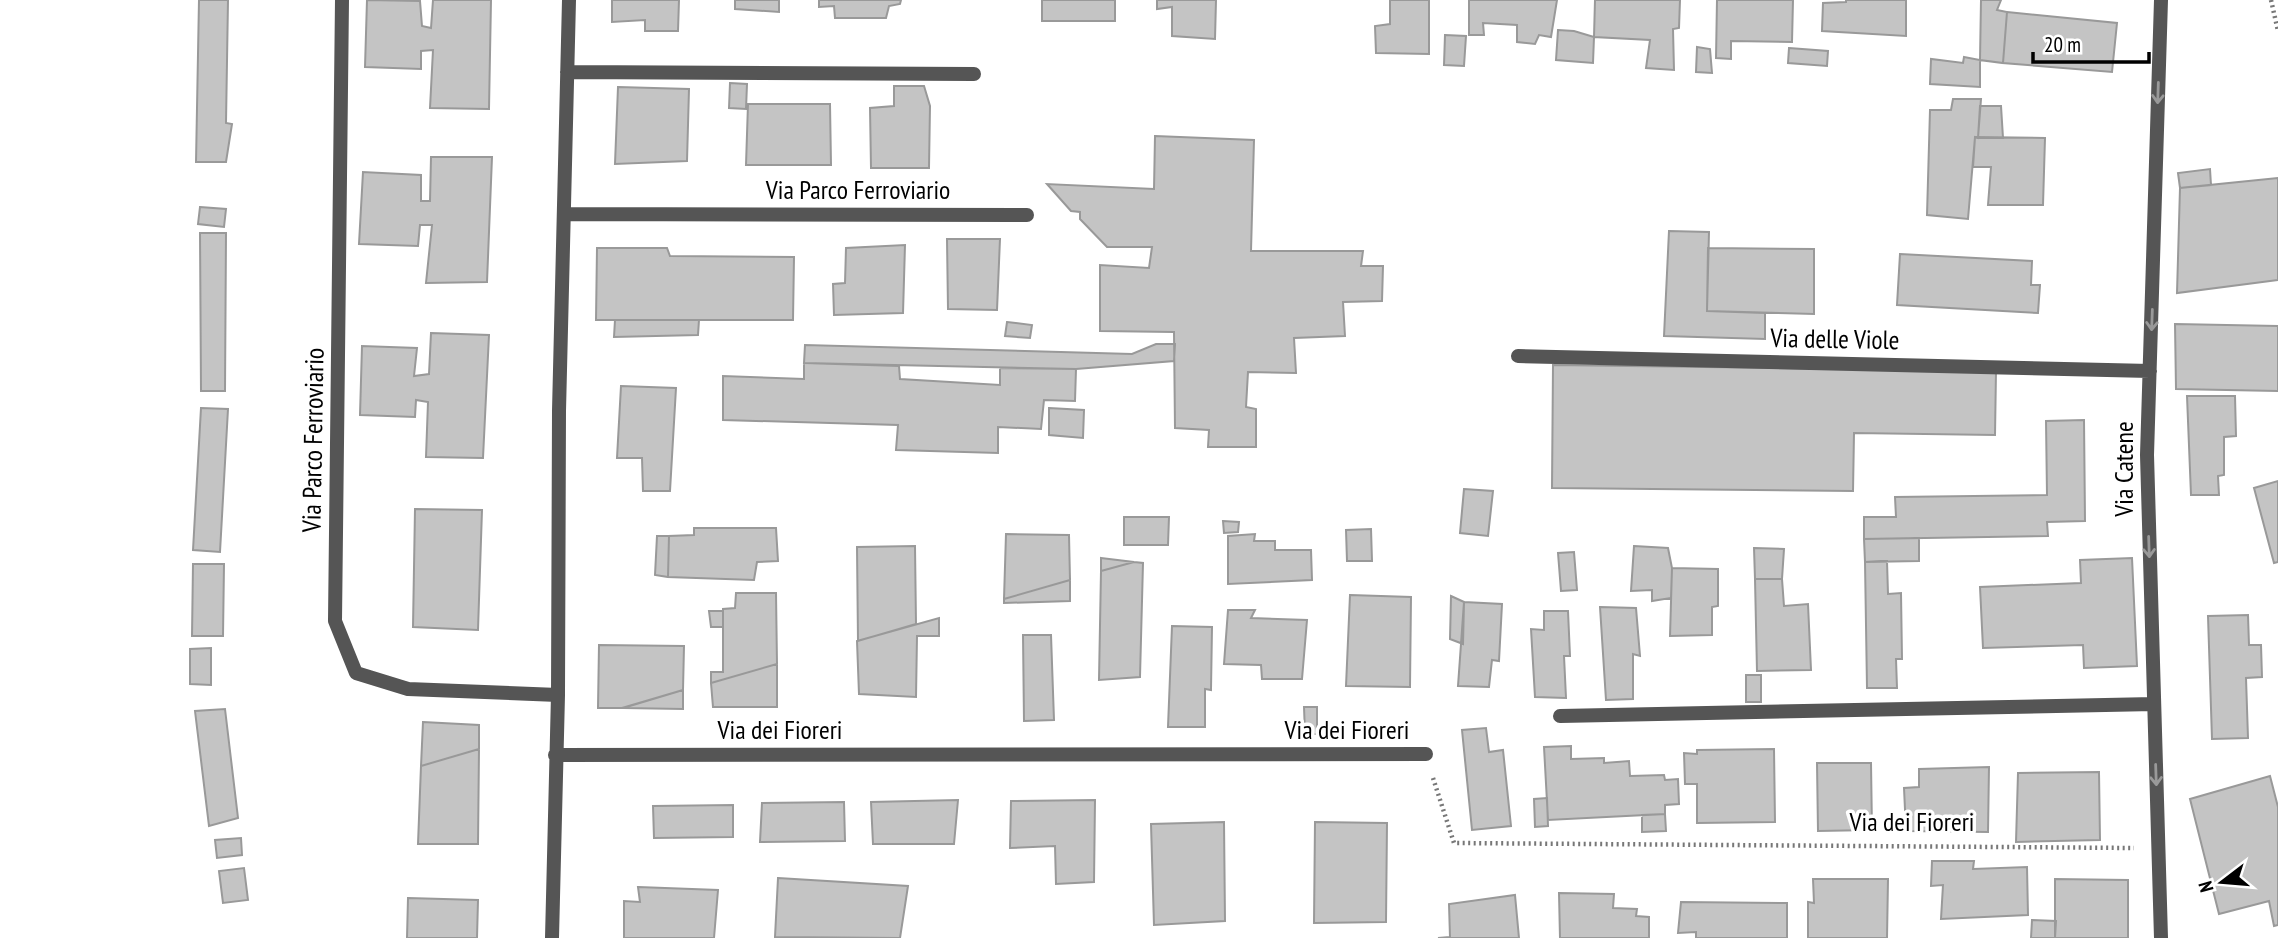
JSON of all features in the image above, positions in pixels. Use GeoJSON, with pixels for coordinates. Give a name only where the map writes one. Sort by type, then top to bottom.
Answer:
{"type":"FeatureCollection","features":[{"type":"Feature","properties":{"kind":"street","name":"Via Parco Ferroviario"},"geometry":{"type":"LineString","coordinates":[[342,0],[335,621],[356,673],[408,689],[558,695]]}},
{"type":"Feature","properties":{"kind":"street"},"geometry":{"type":"LineString","coordinates":[[552,938],[558,695],[559,411],[569,0]]}},
{"type":"Feature","properties":{"kind":"street","name":"Via Catene"},"geometry":{"type":"LineString","coordinates":[[2161,0],[2147,455],[2161,938]]}},
{"type":"Feature","properties":{"kind":"street"},"geometry":{"type":"LineString","coordinates":[[567,72],[974,74]]}},
{"type":"Feature","properties":{"kind":"street","name":"Via Parco Ferroviario"},"geometry":{"type":"LineString","coordinates":[[564,215],[1027,215]]}},
{"type":"Feature","properties":{"kind":"street","name":"Via delle Viole"},"geometry":{"type":"LineString","coordinates":[[1518,356],[2150,371]]}},
{"type":"Feature","properties":{"kind":"street"},"geometry":{"type":"LineString","coordinates":[[1560,716],[2154,704]]}},
{"type":"Feature","properties":{"kind":"street","name":"Via dei Fioreri"},"geometry":{"type":"LineString","coordinates":[[555,755],[1426,754]]}},
{"type":"Feature","properties":{"kind":"path"},"geometry":{"type":"LineString","coordinates":[[2270,0],[2278,31]]}},
{"type":"Feature","properties":{"kind":"path","name":"Via dei Fioreri"},"geometry":{"type":"LineString","coordinates":[[1426,754],[1454,843],[2158,848]]}},
{"type":"Feature","properties":{"kind":"building"},"geometry":{"type":"Polygon","coordinates":[[[199,0],[228,0],[226,123],[232,124],[226,162],[196,162],[199,0]]]}},
{"type":"Feature","properties":{"kind":"building"},"geometry":{"type":"Polygon","coordinates":[[[367,0],[420,1],[422,26],[431,28],[433,0],[491,0],[489,109],[430,108],[433,50],[421,51],[421,69],[365,67],[367,0]]]}},
{"type":"Feature","properties":{"kind":"building"},"geometry":{"type":"Polygon","coordinates":[[[612,0],[679,0],[678,31],[645,31],[645,20],[612,22],[612,0]]]}},
{"type":"Feature","properties":{"kind":"building"},"geometry":{"type":"Polygon","coordinates":[[[735,0],[779,0],[779,12],[735,9],[735,0]]]}},
{"type":"Feature","properties":{"kind":"building"},"geometry":{"type":"Polygon","coordinates":[[[819,0],[901,0],[900,4],[889,6],[886,18],[835,18],[834,6],[819,7],[819,0]]]}},
{"type":"Feature","properties":{"kind":"building"},"geometry":{"type":"Polygon","coordinates":[[[1042,0],[1115,0],[1115,21],[1042,21],[1042,0]]]}},
{"type":"Feature","properties":{"kind":"building"},"geometry":{"type":"Polygon","coordinates":[[[1157,0],[1216,0],[1215,39],[1172,36],[1172,7],[1157,9],[1157,0]]]}},
{"type":"Feature","properties":{"kind":"building"},"geometry":{"type":"Polygon","coordinates":[[[1390,0],[1429,0],[1429,54],[1376,53],[1375,26],[1390,24],[1390,0]]]}},
{"type":"Feature","properties":{"kind":"building"},"geometry":{"type":"Polygon","coordinates":[[[1469,0],[1557,0],[1551,37],[1539,35],[1535,44],[1517,42],[1517,25],[1483,23],[1484,35],[1469,35],[1469,0]]]}},
{"type":"Feature","properties":{"kind":"building"},"geometry":{"type":"Polygon","coordinates":[[[1595,0],[1680,0],[1679,28],[1673,29],[1674,70],[1646,68],[1650,40],[1594,37],[1595,0]]]}},
{"type":"Feature","properties":{"kind":"building"},"geometry":{"type":"Polygon","coordinates":[[[1717,0],[1793,0],[1792,42],[1731,41],[1731,59],[1716,58],[1717,0]]]}},
{"type":"Feature","properties":{"kind":"building"},"geometry":{"type":"Polygon","coordinates":[[[1846,0],[1906,0],[1906,36],[1822,31],[1823,3],[1846,0]]]}},
{"type":"Feature","properties":{"kind":"building"},"geometry":{"type":"Polygon","coordinates":[[[1981,0],[2001,0],[1997,10],[2007,12],[2003,63],[1980,60],[1981,0]]]}},
{"type":"Feature","properties":{"kind":"building"},"geometry":{"type":"Polygon","coordinates":[[[2007,12],[2117,23],[2112,72],[2003,63],[2007,12]]]}},
{"type":"Feature","properties":{"kind":"building"},"geometry":{"type":"Polygon","coordinates":[[[1558,30],[1594,37],[1593,63],[1556,60],[1558,30]]]}},
{"type":"Feature","properties":{"kind":"building"},"geometry":{"type":"Polygon","coordinates":[[[1445,35],[1466,36],[1464,66],[1444,65],[1445,35]]]}},
{"type":"Feature","properties":{"kind":"building"},"geometry":{"type":"Polygon","coordinates":[[[1697,47],[1710,49],[1712,73],[1696,72],[1697,47]]]}},
{"type":"Feature","properties":{"kind":"building"},"geometry":{"type":"Polygon","coordinates":[[[1789,48],[1828,51],[1827,66],[1788,63],[1789,48]]]}},
{"type":"Feature","properties":{"kind":"building"},"geometry":{"type":"Polygon","coordinates":[[[1964,57],[1980,60],[1980,87],[1930,84],[1931,59],[1963,63],[1964,57]]]}},
{"type":"Feature","properties":{"kind":"building"},"geometry":{"type":"Polygon","coordinates":[[[730,83],[747,84],[746,109],[729,108],[730,83]]]}},
{"type":"Feature","properties":{"kind":"building"},"geometry":{"type":"Polygon","coordinates":[[[894,86],[924,86],[930,106],[929,168],[871,168],[870,108],[894,106],[894,86]]]}},
{"type":"Feature","properties":{"kind":"building"},"geometry":{"type":"Polygon","coordinates":[[[618,87],[689,89],[687,161],[615,164],[618,87]]]}},
{"type":"Feature","properties":{"kind":"building"},"geometry":{"type":"Polygon","coordinates":[[[1953,99],[1981,99],[1968,219],[1927,215],[1930,110],[1951,110],[1953,99]]]}},
{"type":"Feature","properties":{"kind":"building"},"geometry":{"type":"Polygon","coordinates":[[[748,104],[830,104],[831,165],[746,165],[748,104]]]}},
{"type":"Feature","properties":{"kind":"building"},"geometry":{"type":"Polygon","coordinates":[[[1980,106],[2001,106],[2003,138],[1978,138],[1980,106]]]}},
{"type":"Feature","properties":{"kind":"building"},"geometry":{"type":"Polygon","coordinates":[[[1155,136],[1254,140],[1251,251],[1363,251],[1361,266],[1383,266],[1382,301],[1343,302],[1345,336],[1294,338],[1296,373],[1248,372],[1246,407],[1256,409],[1256,447],[1208,447],[1209,430],[1175,428],[1174,332],[1100,331],[1100,265],[1149,268],[1152,247],[1107,247],[1080,219],[1080,212],[1071,211],[1047,184],[1154,189],[1155,136]]]}},
{"type":"Feature","properties":{"kind":"building"},"geometry":{"type":"Polygon","coordinates":[[[1975,137],[2045,138],[2043,205],[1988,205],[1991,167],[1973,167],[1975,137]]]}},
{"type":"Feature","properties":{"kind":"building"},"geometry":{"type":"Polygon","coordinates":[[[431,157],[492,157],[487,282],[426,283],[432,225],[420,225],[418,246],[359,244],[363,172],[421,175],[421,201],[430,201],[431,157]]]}},
{"type":"Feature","properties":{"kind":"building"},"geometry":{"type":"Polygon","coordinates":[[[2210,169],[2211,185],[2180,188],[2178,173],[2210,169]]]}},
{"type":"Feature","properties":{"kind":"building"},"geometry":{"type":"Polygon","coordinates":[[[2278,178],[2278,280],[2177,293],[2180,188],[2278,178]]]}},
{"type":"Feature","properties":{"kind":"building"},"geometry":{"type":"Polygon","coordinates":[[[200,207],[226,209],[224,227],[198,224],[200,207]]]}},
{"type":"Feature","properties":{"kind":"building"},"geometry":{"type":"Polygon","coordinates":[[[1669,231],[1709,232],[1707,311],[1765,313],[1765,339],[1664,336],[1669,231]]]}},
{"type":"Feature","properties":{"kind":"building"},"geometry":{"type":"Polygon","coordinates":[[[200,233],[226,233],[225,391],[201,391],[200,233]]]}},
{"type":"Feature","properties":{"kind":"building"},"geometry":{"type":"Polygon","coordinates":[[[947,239],[1000,239],[997,310],[948,309],[947,239]]]}},
{"type":"Feature","properties":{"kind":"building"},"geometry":{"type":"Polygon","coordinates":[[[905,245],[903,313],[834,315],[833,284],[845,283],[846,248],[905,245]]]}},
{"type":"Feature","properties":{"kind":"building"},"geometry":{"type":"Polygon","coordinates":[[[597,248],[667,248],[670,256],[794,257],[793,320],[596,320],[597,248]]]}},
{"type":"Feature","properties":{"kind":"building"},"geometry":{"type":"Polygon","coordinates":[[[1708,248],[1814,249],[1814,314],[1707,311],[1708,248]]]}},
{"type":"Feature","properties":{"kind":"building"},"geometry":{"type":"Polygon","coordinates":[[[1900,254],[2032,261],[2031,285],[2040,285],[2038,313],[1897,305],[1900,254]]]}},
{"type":"Feature","properties":{"kind":"building"},"geometry":{"type":"Polygon","coordinates":[[[615,320],[699,320],[698,335],[614,337],[615,320]]]}},
{"type":"Feature","properties":{"kind":"building"},"geometry":{"type":"Polygon","coordinates":[[[1007,322],[1032,325],[1030,338],[1005,336],[1007,322]]]}},
{"type":"Feature","properties":{"kind":"building"},"geometry":{"type":"Polygon","coordinates":[[[2175,324],[2278,326],[2278,391],[2176,389],[2175,324]]]}},
{"type":"Feature","properties":{"kind":"building"},"geometry":{"type":"Polygon","coordinates":[[[431,333],[489,335],[483,458],[426,457],[428,402],[416,400],[415,417],[360,415],[362,346],[417,348],[414,376],[429,374],[431,333]]]}},
{"type":"Feature","properties":{"kind":"building"},"geometry":{"type":"Polygon","coordinates":[[[1156,344],[1175,344],[1174,361],[1076,369],[804,363],[805,345],[1132,354],[1156,344]]]}},
{"type":"Feature","properties":{"kind":"building"},"geometry":{"type":"Polygon","coordinates":[[[804,363],[899,366],[900,379],[1000,385],[1000,368],[1076,369],[1075,401],[1044,400],[1041,429],[998,427],[998,453],[896,450],[898,425],[723,420],[723,376],[804,379],[804,363]]]}},
{"type":"Feature","properties":{"kind":"building"},"geometry":{"type":"Polygon","coordinates":[[[1553,365],[1996,371],[1995,435],[1854,433],[1853,491],[1552,488],[1553,365]]]}},
{"type":"Feature","properties":{"kind":"building"},"geometry":{"type":"Polygon","coordinates":[[[621,386],[676,388],[670,491],[643,491],[642,458],[617,458],[621,386]]]}},
{"type":"Feature","properties":{"kind":"building"},"geometry":{"type":"Polygon","coordinates":[[[2187,396],[2235,396],[2236,436],[2224,437],[2224,475],[2218,476],[2219,495],[2191,495],[2187,396]]]}},
{"type":"Feature","properties":{"kind":"building"},"geometry":{"type":"Polygon","coordinates":[[[201,408],[228,409],[220,552],[193,550],[201,408]]]}},
{"type":"Feature","properties":{"kind":"building"},"geometry":{"type":"Polygon","coordinates":[[[1049,408],[1084,410],[1083,438],[1049,435],[1049,408]]]}},
{"type":"Feature","properties":{"kind":"building"},"geometry":{"type":"Polygon","coordinates":[[[2084,420],[2085,521],[2047,522],[2048,536],[1864,539],[1864,517],[1896,517],[1895,497],[2047,495],[2046,421],[2084,420]]]}},
{"type":"Feature","properties":{"kind":"building"},"geometry":{"type":"Polygon","coordinates":[[[2278,481],[2278,562],[2274,563],[2254,488],[2278,481]]]}},
{"type":"Feature","properties":{"kind":"building"},"geometry":{"type":"Polygon","coordinates":[[[1464,489],[1493,491],[1488,536],[1460,533],[1464,489]]]}},
{"type":"Feature","properties":{"kind":"building"},"geometry":{"type":"Polygon","coordinates":[[[415,509],[482,510],[478,630],[413,627],[415,509]]]}},
{"type":"Feature","properties":{"kind":"building"},"geometry":{"type":"Polygon","coordinates":[[[1124,517],[1169,517],[1168,545],[1124,545],[1124,517]]]}},
{"type":"Feature","properties":{"kind":"building"},"geometry":{"type":"Polygon","coordinates":[[[1223,521],[1239,522],[1238,532],[1224,533],[1223,521]]]}},
{"type":"Feature","properties":{"kind":"building"},"geometry":{"type":"Polygon","coordinates":[[[694,528],[776,528],[778,561],[757,562],[754,580],[668,577],[669,536],[694,535],[694,528]]]}},
{"type":"Feature","properties":{"kind":"building"},"geometry":{"type":"Polygon","coordinates":[[[1371,529],[1372,561],[1347,561],[1346,530],[1371,529]]]}},
{"type":"Feature","properties":{"kind":"building"},"geometry":{"type":"Polygon","coordinates":[[[1006,534],[1069,535],[1070,580],[1004,599],[1006,534]]]}},
{"type":"Feature","properties":{"kind":"building"},"geometry":{"type":"Polygon","coordinates":[[[1255,534],[1254,541],[1275,541],[1275,550],[1311,550],[1312,580],[1228,584],[1228,536],[1255,534]]]}},
{"type":"Feature","properties":{"kind":"building"},"geometry":{"type":"Polygon","coordinates":[[[657,536],[669,536],[668,577],[655,575],[657,536]]]}},
{"type":"Feature","properties":{"kind":"building"},"geometry":{"type":"Polygon","coordinates":[[[1919,538],[1919,561],[1865,562],[1864,539],[1919,538]]]}},
{"type":"Feature","properties":{"kind":"building"},"geometry":{"type":"Polygon","coordinates":[[[915,546],[916,624],[858,641],[857,547],[915,546]]]}},
{"type":"Feature","properties":{"kind":"building"},"geometry":{"type":"Polygon","coordinates":[[[1634,546],[1668,548],[1672,568],[1671,598],[1652,601],[1652,590],[1631,591],[1634,546]]]}},
{"type":"Feature","properties":{"kind":"building"},"geometry":{"type":"Polygon","coordinates":[[[1754,548],[1784,549],[1782,579],[1755,579],[1754,548]]]}},
{"type":"Feature","properties":{"kind":"building"},"geometry":{"type":"Polygon","coordinates":[[[1574,552],[1577,590],[1561,591],[1558,553],[1574,552]]]}},
{"type":"Feature","properties":{"kind":"building"},"geometry":{"type":"Polygon","coordinates":[[[1101,558],[1134,562],[1101,571],[1101,558]]]}},
{"type":"Feature","properties":{"kind":"building"},"geometry":{"type":"Polygon","coordinates":[[[2132,558],[2137,666],[2084,668],[2083,645],[1983,648],[1980,587],[2081,583],[2080,560],[2132,558]]]}},
{"type":"Feature","properties":{"kind":"building"},"geometry":{"type":"Polygon","coordinates":[[[1887,561],[1888,594],[1901,593],[1902,659],[1896,659],[1897,688],[1867,688],[1865,562],[1887,561]]]}},
{"type":"Feature","properties":{"kind":"building"},"geometry":{"type":"Polygon","coordinates":[[[1134,562],[1143,563],[1140,677],[1099,680],[1101,571],[1134,562]]]}},
{"type":"Feature","properties":{"kind":"building"},"geometry":{"type":"Polygon","coordinates":[[[193,564],[224,564],[223,636],[192,636],[193,564]]]}},
{"type":"Feature","properties":{"kind":"building"},"geometry":{"type":"Polygon","coordinates":[[[1672,568],[1718,569],[1718,606],[1712,607],[1712,635],[1670,636],[1672,568]]]}},
{"type":"Feature","properties":{"kind":"building"},"geometry":{"type":"Polygon","coordinates":[[[1755,579],[1782,579],[1784,606],[1808,604],[1811,670],[1757,671],[1755,579]]]}},
{"type":"Feature","properties":{"kind":"building"},"geometry":{"type":"Polygon","coordinates":[[[1070,580],[1070,601],[1004,603],[1004,599],[1070,580]]]}},
{"type":"Feature","properties":{"kind":"building"},"geometry":{"type":"Polygon","coordinates":[[[736,593],[776,593],[777,664],[711,683],[711,672],[723,672],[723,609],[735,608],[736,593]]]}},
{"type":"Feature","properties":{"kind":"building"},"geometry":{"type":"Polygon","coordinates":[[[1350,595],[1411,597],[1410,687],[1346,686],[1350,595]]]}},
{"type":"Feature","properties":{"kind":"building"},"geometry":{"type":"Polygon","coordinates":[[[1451,596],[1464,602],[1463,644],[1450,639],[1451,596]]]}},
{"type":"Feature","properties":{"kind":"building"},"geometry":{"type":"Polygon","coordinates":[[[1464,602],[1502,604],[1499,661],[1492,660],[1489,687],[1458,686],[1464,602]]]}},
{"type":"Feature","properties":{"kind":"building"},"geometry":{"type":"Polygon","coordinates":[[[1600,607],[1636,608],[1640,656],[1633,654],[1633,699],[1606,700],[1600,607]]]}},
{"type":"Feature","properties":{"kind":"building"},"geometry":{"type":"Polygon","coordinates":[[[1228,610],[1255,610],[1251,618],[1307,620],[1302,679],[1262,679],[1261,665],[1224,664],[1228,610]]]}},
{"type":"Feature","properties":{"kind":"building"},"geometry":{"type":"Polygon","coordinates":[[[709,611],[723,611],[723,627],[711,627],[709,611]]]}},
{"type":"Feature","properties":{"kind":"building"},"geometry":{"type":"Polygon","coordinates":[[[1544,611],[1568,611],[1570,656],[1564,656],[1566,698],[1535,697],[1531,629],[1544,630],[1544,611]]]}},
{"type":"Feature","properties":{"kind":"building"},"geometry":{"type":"Polygon","coordinates":[[[2248,615],[2249,645],[2261,645],[2262,677],[2246,678],[2248,738],[2212,739],[2208,616],[2248,615]]]}},
{"type":"Feature","properties":{"kind":"building"},"geometry":{"type":"Polygon","coordinates":[[[939,618],[939,636],[917,636],[916,697],[859,694],[857,641],[939,618]]]}},
{"type":"Feature","properties":{"kind":"building"},"geometry":{"type":"Polygon","coordinates":[[[1172,626],[1212,627],[1211,690],[1205,689],[1205,727],[1168,727],[1172,626]]]}},
{"type":"Feature","properties":{"kind":"building"},"geometry":{"type":"Polygon","coordinates":[[[1023,635],[1051,635],[1054,720],[1024,721],[1023,635]]]}},
{"type":"Feature","properties":{"kind":"building"},"geometry":{"type":"Polygon","coordinates":[[[599,645],[684,646],[683,690],[622,708],[598,708],[599,645]]]}},
{"type":"Feature","properties":{"kind":"building"},"geometry":{"type":"Polygon","coordinates":[[[211,648],[211,685],[190,684],[190,649],[211,648]]]}},
{"type":"Feature","properties":{"kind":"building"},"geometry":{"type":"Polygon","coordinates":[[[777,664],[777,707],[713,707],[711,683],[777,664]]]}},
{"type":"Feature","properties":{"kind":"building"},"geometry":{"type":"Polygon","coordinates":[[[1746,675],[1761,675],[1761,702],[1746,702],[1746,675]]]}},
{"type":"Feature","properties":{"kind":"building"},"geometry":{"type":"Polygon","coordinates":[[[683,690],[683,709],[623,708],[683,690]]]}},
{"type":"Feature","properties":{"kind":"building"},"geometry":{"type":"Polygon","coordinates":[[[1304,707],[1317,707],[1317,734],[1305,734],[1304,707]]]}},
{"type":"Feature","properties":{"kind":"building"},"geometry":{"type":"Polygon","coordinates":[[[225,709],[238,818],[209,826],[195,711],[225,709]]]}},
{"type":"Feature","properties":{"kind":"building"},"geometry":{"type":"Polygon","coordinates":[[[423,722],[479,725],[479,749],[421,766],[423,722]]]}},
{"type":"Feature","properties":{"kind":"building"},"geometry":{"type":"Polygon","coordinates":[[[1486,728],[1489,752],[1503,750],[1511,826],[1472,830],[1462,730],[1486,728]]]}},
{"type":"Feature","properties":{"kind":"building"},"geometry":{"type":"Polygon","coordinates":[[[1571,746],[1571,759],[1604,758],[1604,763],[1629,761],[1630,776],[1664,775],[1665,780],[1678,779],[1679,804],[1665,805],[1665,814],[1548,820],[1544,747],[1571,746]]]}},
{"type":"Feature","properties":{"kind":"building"},"geometry":{"type":"Polygon","coordinates":[[[479,749],[478,844],[418,844],[421,766],[479,749]]]}},
{"type":"Feature","properties":{"kind":"building"},"geometry":{"type":"Polygon","coordinates":[[[1774,749],[1775,822],[1697,823],[1697,784],[1685,784],[1684,753],[1697,754],[1697,750],[1774,749]]]}},
{"type":"Feature","properties":{"kind":"building"},"geometry":{"type":"Polygon","coordinates":[[[1817,763],[1871,763],[1872,830],[1818,831],[1817,763]]]}},
{"type":"Feature","properties":{"kind":"building"},"geometry":{"type":"Polygon","coordinates":[[[1989,767],[1988,832],[1906,831],[1904,788],[1919,787],[1919,769],[1989,767]]]}},
{"type":"Feature","properties":{"kind":"building"},"geometry":{"type":"Polygon","coordinates":[[[2099,772],[2100,840],[2016,842],[2018,773],[2099,772]]]}},
{"type":"Feature","properties":{"kind":"building"},"geometry":{"type":"Polygon","coordinates":[[[2270,776],[2278,807],[2278,925],[2274,926],[2269,901],[2219,914],[2190,799],[2270,776]]]}},
{"type":"Feature","properties":{"kind":"building"},"geometry":{"type":"Polygon","coordinates":[[[1547,798],[1548,826],[1535,827],[1534,799],[1547,798]]]}},
{"type":"Feature","properties":{"kind":"building"},"geometry":{"type":"Polygon","coordinates":[[[958,800],[954,844],[873,844],[871,802],[958,800]]]}},
{"type":"Feature","properties":{"kind":"building"},"geometry":{"type":"Polygon","coordinates":[[[1095,800],[1094,882],[1056,884],[1055,846],[1010,848],[1011,801],[1095,800]]]}},
{"type":"Feature","properties":{"kind":"building"},"geometry":{"type":"Polygon","coordinates":[[[844,802],[845,841],[760,842],[762,803],[844,802]]]}},
{"type":"Feature","properties":{"kind":"building"},"geometry":{"type":"Polygon","coordinates":[[[733,805],[733,837],[654,838],[653,806],[733,805]]]}},
{"type":"Feature","properties":{"kind":"building"},"geometry":{"type":"Polygon","coordinates":[[[1665,814],[1666,831],[1642,832],[1642,815],[1665,814]]]}},
{"type":"Feature","properties":{"kind":"building"},"geometry":{"type":"Polygon","coordinates":[[[1224,822],[1225,921],[1154,925],[1151,824],[1224,822]]]}},
{"type":"Feature","properties":{"kind":"building"},"geometry":{"type":"Polygon","coordinates":[[[1315,822],[1387,823],[1386,922],[1314,923],[1315,822]]]}},
{"type":"Feature","properties":{"kind":"building"},"geometry":{"type":"Polygon","coordinates":[[[241,838],[242,855],[217,858],[215,840],[241,838]]]}},
{"type":"Feature","properties":{"kind":"building"},"geometry":{"type":"Polygon","coordinates":[[[1932,861],[1974,861],[1973,869],[2027,867],[2028,915],[1941,919],[1943,885],[1931,886],[1932,861]]]}},
{"type":"Feature","properties":{"kind":"building"},"geometry":{"type":"Polygon","coordinates":[[[244,868],[248,900],[223,903],[219,871],[244,868]]]}},
{"type":"Feature","properties":{"kind":"building"},"geometry":{"type":"Polygon","coordinates":[[[778,878],[908,886],[900,938],[775,937],[778,878]]]}},
{"type":"Feature","properties":{"kind":"building"},"geometry":{"type":"Polygon","coordinates":[[[1813,879],[1888,879],[1887,938],[1808,938],[1808,902],[1814,903],[1813,879]]]}},
{"type":"Feature","properties":{"kind":"building"},"geometry":{"type":"Polygon","coordinates":[[[2055,879],[2128,880],[2128,938],[2055,938],[2055,879]]]}},
{"type":"Feature","properties":{"kind":"building"},"geometry":{"type":"Polygon","coordinates":[[[638,887],[718,890],[714,938],[624,938],[624,901],[640,902],[638,887]]]}},
{"type":"Feature","properties":{"kind":"building"},"geometry":{"type":"Polygon","coordinates":[[[1559,893],[1614,894],[1613,908],[1637,909],[1636,916],[1649,917],[1649,938],[1560,938],[1559,893]]]}},
{"type":"Feature","properties":{"kind":"building"},"geometry":{"type":"Polygon","coordinates":[[[1515,895],[1519,938],[1438,938],[1450,937],[1449,904],[1515,895]]]}},
{"type":"Feature","properties":{"kind":"building"},"geometry":{"type":"Polygon","coordinates":[[[408,898],[478,900],[477,938],[407,938],[408,898]]]}},
{"type":"Feature","properties":{"kind":"building"},"geometry":{"type":"Polygon","coordinates":[[[1681,902],[1787,903],[1787,938],[1696,938],[1696,932],[1678,933],[1681,902]]]}},
{"type":"Feature","properties":{"kind":"building"},"geometry":{"type":"Polygon","coordinates":[[[2032,920],[2056,921],[2055,938],[2031,938],[2032,920]]]}}]}
